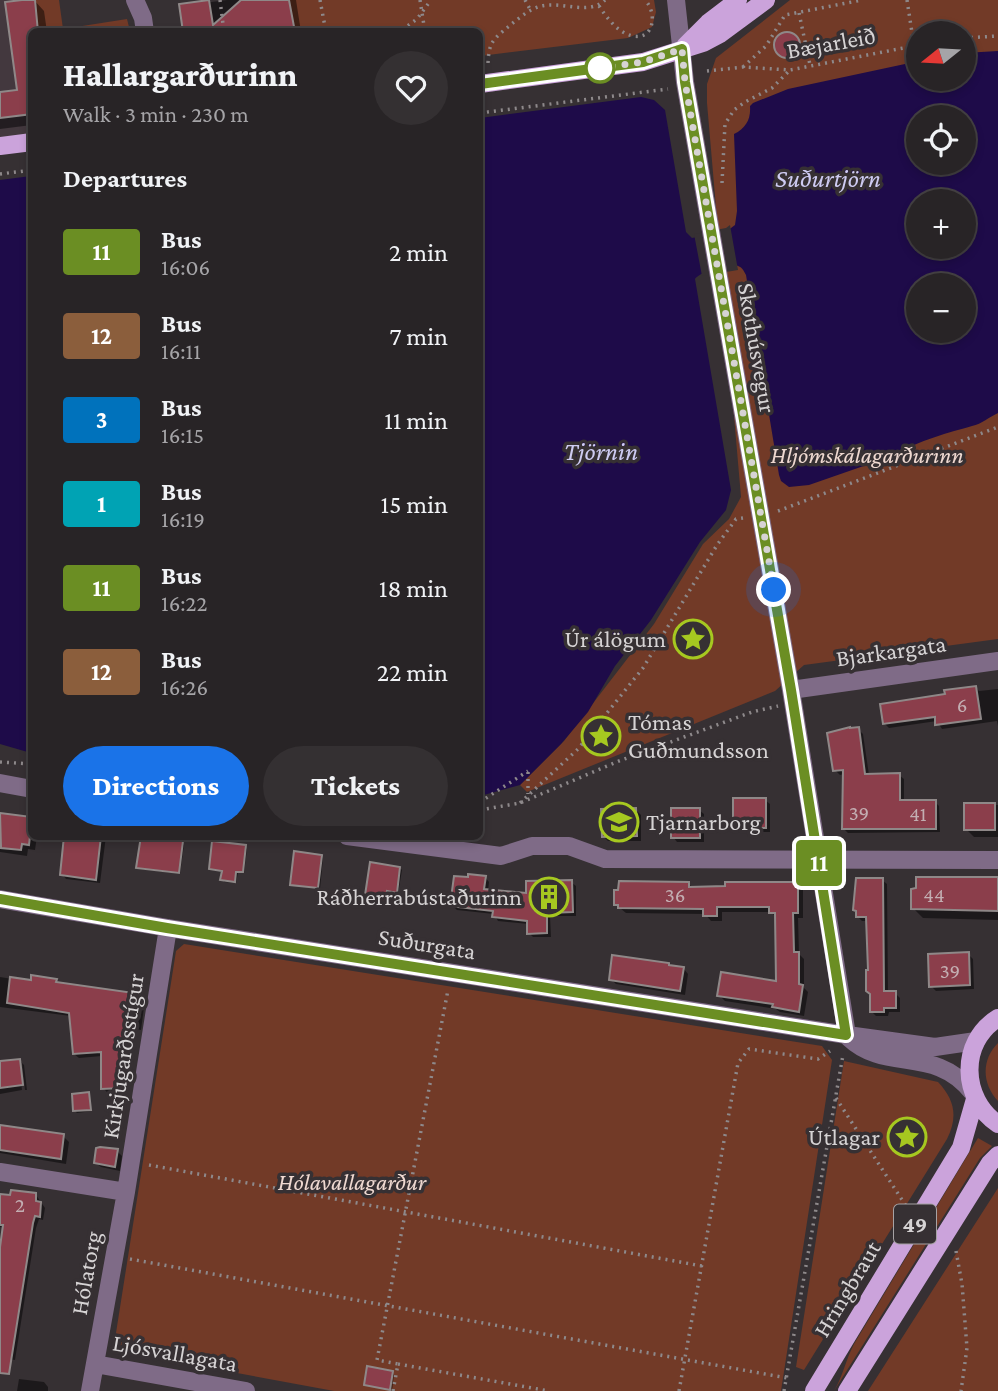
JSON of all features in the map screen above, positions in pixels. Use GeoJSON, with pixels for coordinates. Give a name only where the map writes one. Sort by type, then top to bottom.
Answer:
{"type":"FeatureCollection","features":[{"type":"Feature","properties":{"kind":"main road"},"geometry":{"type":"LineString","coordinates":[[682,49],[708,23],[738,0]]}},
{"type":"Feature","properties":{"kind":"main road"},"geometry":{"type":"LineString","coordinates":[[483,84],[643,62],[720,34],[766,0]]}},
{"type":"Feature","properties":{"kind":"main road"},"geometry":{"type":"LineString","coordinates":[[0,146],[28,142]]}},
{"type":"Feature","properties":{"kind":"main road"},"geometry":{"type":"LineString","coordinates":[[976,1041],[982,1031],[998,1018]]}},
{"type":"Feature","properties":{"kind":"main road","name":"49"},"geometry":{"type":"LineString","coordinates":[[974,1095],[969,1065],[976,1041]]}},
{"type":"Feature","properties":{"kind":"main road"},"geometry":{"type":"LineString","coordinates":[[974,1095],[984,1112],[998,1124]]}},
{"type":"Feature","properties":{"kind":"main road","name":"Hringbraut"},"geometry":{"type":"LineString","coordinates":[[814,1391],[961,1148],[974,1095]]}},
{"type":"Feature","properties":{"kind":"main road","name":"49"},"geometry":{"type":"LineString","coordinates":[[847,1391],[990,1163],[998,1155]]}},
{"type":"Feature","properties":{"kind":"street"},"geometry":{"type":"LineString","coordinates":[[135,0],[144,28]]}},
{"type":"Feature","properties":{"kind":"street","name":"Skothúsvegur"},"geometry":{"type":"LineString","coordinates":[[676,0],[685,82],[819,861],[840,1042]]}},
{"type":"Feature","properties":{"kind":"street","name":"Bjarkargata"},"geometry":{"type":"LineString","coordinates":[[791,690],[998,661]]}},
{"type":"Feature","properties":{"kind":"street"},"geometry":{"type":"LineString","coordinates":[[0,783],[28,788]]}},
{"type":"Feature","properties":{"kind":"street"},"geometry":{"type":"LineString","coordinates":[[378,840],[501,856],[532,846],[569,846],[605,859],[998,860]]}},
{"type":"Feature","properties":{"kind":"street","name":"Suðurgata"},"geometry":{"type":"LineString","coordinates":[[0,899],[840,1042],[877,1055],[945,1068],[962,1079],[974,1095]]}},
{"type":"Feature","properties":{"kind":"street","name":"Kirkjugarðsstígur"},"geometry":{"type":"LineString","coordinates":[[126,1192],[167,928]]}},
{"type":"Feature","properties":{"kind":"street","name":"Suðurgata"},"geometry":{"type":"LineString","coordinates":[[840,1042],[935,1047],[976,1041]]}},
{"type":"Feature","properties":{"kind":"street"},"geometry":{"type":"LineString","coordinates":[[0,1172],[126,1192]]}},
{"type":"Feature","properties":{"kind":"street","name":"Hólatorg"},"geometry":{"type":"LineString","coordinates":[[90,1391],[126,1192]]}},
{"type":"Feature","properties":{"kind":"street","name":"Ljósvallagata"},"geometry":{"type":"LineString","coordinates":[[94,1364],[246,1391]]}},
{"type":"Feature","properties":{"kind":"path"},"geometry":{"type":"LineString","coordinates":[[220,0],[224,28]]}},
{"type":"Feature","properties":{"kind":"path"},"geometry":{"type":"LineString","coordinates":[[320,0],[325,28]]}},
{"type":"Feature","properties":{"kind":"path"},"geometry":{"type":"LineString","coordinates":[[420,0],[424,28]]}},
{"type":"Feature","properties":{"kind":"path"},"geometry":{"type":"LineString","coordinates":[[402,28],[422,13],[431,0]]}},
{"type":"Feature","properties":{"kind":"path"},"geometry":{"type":"LineString","coordinates":[[525,0],[531,10]]}},
{"type":"Feature","properties":{"kind":"path"},"geometry":{"type":"LineString","coordinates":[[488,63],[489,46],[495,38],[531,10],[557,5],[590,9],[605,0]]}},
{"type":"Feature","properties":{"kind":"path"},"geometry":{"type":"LineString","coordinates":[[598,6],[614,25],[630,36],[635,36],[645,33],[652,23],[652,11],[645,0]]}},
{"type":"Feature","properties":{"kind":"path"},"geometry":{"type":"LineString","coordinates":[[743,67],[766,46],[785,15],[862,0]]}},
{"type":"Feature","properties":{"kind":"path"},"geometry":{"type":"LineString","coordinates":[[907,0],[911,21]]}},
{"type":"Feature","properties":{"kind":"path"},"geometry":{"type":"LineString","coordinates":[[799,13],[810,65]]}},
{"type":"Feature","properties":{"kind":"path"},"geometry":{"type":"LineString","coordinates":[[635,36],[636,44]]}},
{"type":"Feature","properties":{"kind":"path"},"geometry":{"type":"LineString","coordinates":[[976,37],[998,36]]}},
{"type":"Feature","properties":{"kind":"path","name":"Bæjarleið"},"geometry":{"type":"LineString","coordinates":[[706,71],[743,67],[790,70],[906,48]]}},
{"type":"Feature","properties":{"kind":"path"},"geometry":{"type":"LineString","coordinates":[[722,188],[725,124],[734,110],[772,88],[790,70]]}},
{"type":"Feature","properties":{"kind":"path"},"geometry":{"type":"LineString","coordinates":[[483,113],[668,89]]}},
{"type":"Feature","properties":{"kind":"path"},"geometry":{"type":"LineString","coordinates":[[0,174],[28,170]]}},
{"type":"Feature","properties":{"kind":"path"},"geometry":{"type":"LineString","coordinates":[[773,513],[998,427]]}},
{"type":"Feature","properties":{"kind":"path"},"geometry":{"type":"LineString","coordinates":[[520,803],[578,750],[643,668],[717,545],[736,519],[749,517]]}},
{"type":"Feature","properties":{"kind":"path"},"geometry":{"type":"LineString","coordinates":[[483,809],[520,803],[619,761],[752,712],[781,706]]}},
{"type":"Feature","properties":{"kind":"path"},"geometry":{"type":"LineString","coordinates":[[0,762],[28,764]]}},
{"type":"Feature","properties":{"kind":"path"},"geometry":{"type":"LineString","coordinates":[[483,800],[528,771],[528,794]]}},
{"type":"Feature","properties":{"kind":"path"},"geometry":{"type":"LineString","coordinates":[[449,984],[377,1360],[550,1391]]}},
{"type":"Feature","properties":{"kind":"path"},"geometry":{"type":"LineString","coordinates":[[679,1391],[738,1063],[749,1049],[818,1059],[840,1042]]}},
{"type":"Feature","properties":{"kind":"path"},"geometry":{"type":"LineString","coordinates":[[784,1391],[843,1055]]}},
{"type":"Feature","properties":{"kind":"path"},"geometry":{"type":"LineString","coordinates":[[835,1097],[907,1208]]}},
{"type":"Feature","properties":{"kind":"path"},"geometry":{"type":"LineString","coordinates":[[149,1165],[702,1266]]}},
{"type":"Feature","properties":{"kind":"path"},"geometry":{"type":"LineString","coordinates":[[956,1249],[967,1348],[961,1391]]}},
{"type":"Feature","properties":{"kind":"path"},"geometry":{"type":"LineString","coordinates":[[114,1256],[787,1378]]}},
{"type":"Feature","properties":{"kind":"path"},"geometry":{"type":"LineString","coordinates":[[117,1348],[125,1341]]}},
{"type":"Feature","properties":{"kind":"path"},"geometry":{"type":"LineString","coordinates":[[393,1391],[398,1364]]}},
{"type":"Feature","properties":{"kind":"shaded area"},"geometry":{"type":"Polygon","coordinates":[[[0,0],[44,0],[48,28],[28,28],[28,136],[0,139],[0,0]]]}},
{"type":"Feature","properties":{"kind":"green space"},"geometry":{"type":"Polygon","coordinates":[[[35,0],[59,0],[63,28],[38,28],[35,0]]]}},
{"type":"Feature","properties":{"kind":"green space"},"geometry":{"type":"Polygon","coordinates":[[[289,0],[654,0],[656,12],[652,27],[628,38],[483,56],[483,28],[294,28],[289,0]]]}},
{"type":"Feature","properties":{"kind":"green space","name":"Hljómskálagarðurinn"},"geometry":{"type":"Polygon","coordinates":[[[790,0],[998,0],[998,639],[804,665],[775,691],[527,792],[520,785],[564,741],[654,624],[703,544],[729,519],[741,497],[707,84],[716,58],[790,0]]]}},
{"type":"Feature","properties":{"kind":"green space"},"geometry":{"type":"Polygon","coordinates":[[[127,19],[129,28],[69,28],[127,19]]]}},
{"type":"Feature","properties":{"kind":"green space","name":"Hólavallagarður"},"geometry":{"type":"Polygon","coordinates":[[[184,944],[822,1046],[832,1060],[781,1391],[334,1391],[126,1351],[120,1345],[116,1333],[176,951],[184,944]]]}},
{"type":"Feature","properties":{"kind":"green space"},"geometry":{"type":"Polygon","coordinates":[[[998,1043],[998,1101],[986,1080],[986,1064],[998,1043]]]}},
{"type":"Feature","properties":{"kind":"green space"},"geometry":{"type":"Polygon","coordinates":[[[844,1061],[938,1082],[951,1102],[953,1123],[947,1139],[804,1370],[796,1367],[844,1061]]]}},
{"type":"Feature","properties":{"kind":"green space"},"geometry":{"type":"Polygon","coordinates":[[[978,1138],[992,1146],[980,1158],[834,1391],[854,1344],[978,1138]]]}},
{"type":"Feature","properties":{"kind":"green space"},"geometry":{"type":"Polygon","coordinates":[[[998,1188],[998,1391],[868,1391],[998,1188]]]}},
{"type":"Feature","properties":{"kind":"water","name":"Tjörnin"},"geometry":{"type":"Polygon","coordinates":[[[998,51],[998,413],[979,424],[924,441],[898,454],[809,485],[789,487],[781,481],[779,475],[746,275],[741,268],[728,265],[698,276],[695,279],[731,490],[726,510],[700,542],[651,620],[615,666],[588,712],[561,744],[520,785],[483,795],[483,118],[641,97],[654,100],[665,110],[686,232],[692,238],[727,231],[735,225],[737,211],[734,134],[747,123],[753,103],[788,89],[906,64],[906,91],[976,91],[976,52],[998,51]]]}},
{"type":"Feature","properties":{"kind":"water"},"geometry":{"type":"Polygon","coordinates":[[[28,176],[28,752],[0,744],[0,180],[28,176]]]}},
{"type":"Feature","properties":{"kind":"pier"},"geometry":{"type":"Polygon","coordinates":[[[730,225],[738,270],[702,276],[694,234],[730,225]]]}},
{"type":"Feature","properties":{"kind":"building"},"geometry":{"type":"Polygon","coordinates":[[[35,0],[38,28],[28,28],[28,114],[0,118],[0,92],[17,90],[5,2],[35,0]]]}},
{"type":"Feature","properties":{"kind":"building"},"geometry":{"type":"Polygon","coordinates":[[[209,0],[213,25],[241,0],[289,0],[294,28],[182,28],[179,4],[209,0]]]}},
{"type":"Feature","properties":{"kind":"building"},"geometry":{"type":"Polygon","coordinates":[[[787,32],[796,36],[800,45],[796,54],[787,58],[778,54],[774,45],[778,36],[787,32]]]}},
{"type":"Feature","properties":{"kind":"building"},"geometry":{"type":"Polygon","coordinates":[[[976,686],[981,719],[935,725],[935,717],[883,724],[880,704],[945,694],[944,690],[976,686]]]}},
{"type":"Feature","properties":{"kind":"building"},"geometry":{"type":"Polygon","coordinates":[[[859,727],[865,774],[900,773],[900,800],[936,800],[936,829],[842,829],[843,770],[833,771],[827,733],[859,727]]]}},
{"type":"Feature","properties":{"kind":"building"},"geometry":{"type":"Polygon","coordinates":[[[733,798],[766,798],[766,828],[733,828],[733,798]]]}},
{"type":"Feature","properties":{"kind":"building"},"geometry":{"type":"Polygon","coordinates":[[[964,803],[995,803],[995,830],[964,830],[964,803]]]}},
{"type":"Feature","properties":{"kind":"building","name":"Tjarnarborg"},"geometry":{"type":"Polygon","coordinates":[[[636,808],[637,836],[602,837],[601,809],[636,808]]]}},
{"type":"Feature","properties":{"kind":"building"},"geometry":{"type":"Polygon","coordinates":[[[671,808],[700,808],[700,838],[671,838],[671,808]]]}},
{"type":"Feature","properties":{"kind":"building"},"geometry":{"type":"Polygon","coordinates":[[[0,813],[28,816],[29,845],[22,844],[21,850],[1,848],[0,813]]]}},
{"type":"Feature","properties":{"kind":"building"},"geometry":{"type":"Polygon","coordinates":[[[64,840],[101,840],[96,880],[60,875],[64,840]]]}},
{"type":"Feature","properties":{"kind":"building"},"geometry":{"type":"Polygon","coordinates":[[[140,840],[183,841],[179,873],[136,868],[140,840]]]}},
{"type":"Feature","properties":{"kind":"building"},"geometry":{"type":"Polygon","coordinates":[[[212,841],[246,845],[243,872],[236,872],[235,882],[220,880],[222,871],[209,869],[212,841]]]}},
{"type":"Feature","properties":{"kind":"building"},"geometry":{"type":"Polygon","coordinates":[[[294,851],[322,855],[318,888],[290,885],[294,851]]]}},
{"type":"Feature","properties":{"kind":"building"},"geometry":{"type":"Polygon","coordinates":[[[370,862],[400,867],[397,893],[387,891],[385,905],[364,902],[370,862]]]}},
{"type":"Feature","properties":{"kind":"building"},"geometry":{"type":"Polygon","coordinates":[[[468,874],[486,876],[484,889],[526,893],[526,881],[572,880],[573,912],[547,913],[547,933],[527,934],[527,921],[492,917],[493,911],[450,906],[454,876],[468,877],[468,874]]]}},
{"type":"Feature","properties":{"kind":"building"},"geometry":{"type":"Polygon","coordinates":[[[916,877],[998,877],[998,911],[911,909],[911,889],[916,888],[916,877]]]}},
{"type":"Feature","properties":{"kind":"building"},"geometry":{"type":"Polygon","coordinates":[[[856,878],[883,878],[884,991],[896,991],[896,1008],[884,1008],[884,1012],[870,1012],[870,994],[866,991],[866,917],[856,917],[856,911],[853,910],[856,878]]]}},
{"type":"Feature","properties":{"kind":"building"},"geometry":{"type":"Polygon","coordinates":[[[619,881],[689,882],[689,887],[725,886],[725,882],[798,882],[798,913],[793,913],[794,952],[799,952],[799,984],[803,985],[799,1012],[772,1007],[773,1004],[717,996],[721,972],[776,981],[775,913],[769,913],[769,907],[717,907],[717,916],[703,916],[703,909],[618,908],[618,905],[614,905],[614,890],[618,890],[619,881]]]}},
{"type":"Feature","properties":{"kind":"building"},"geometry":{"type":"Polygon","coordinates":[[[969,952],[970,985],[929,987],[928,954],[969,952]]]}},
{"type":"Feature","properties":{"kind":"building"},"geometry":{"type":"Polygon","coordinates":[[[612,955],[684,967],[680,991],[609,980],[612,955]]]}},
{"type":"Feature","properties":{"kind":"building"},"geometry":{"type":"Polygon","coordinates":[[[31,975],[57,979],[56,982],[141,994],[136,1026],[127,1024],[123,1088],[101,1089],[101,1052],[73,1054],[69,1013],[7,1003],[10,977],[31,980],[31,975]]]}},
{"type":"Feature","properties":{"kind":"building"},"geometry":{"type":"Polygon","coordinates":[[[20,1059],[23,1085],[0,1088],[0,1061],[20,1059]]]}},
{"type":"Feature","properties":{"kind":"building"},"geometry":{"type":"Polygon","coordinates":[[[89,1092],[91,1110],[73,1111],[72,1094],[89,1092]]]}},
{"type":"Feature","properties":{"kind":"building"},"geometry":{"type":"Polygon","coordinates":[[[0,1125],[64,1134],[61,1159],[0,1150],[0,1125]]]}},
{"type":"Feature","properties":{"kind":"building"},"geometry":{"type":"Polygon","coordinates":[[[96,1148],[118,1149],[115,1167],[94,1163],[96,1148]]]}},
{"type":"Feature","properties":{"kind":"building"},"geometry":{"type":"Polygon","coordinates":[[[11,1190],[36,1193],[36,1201],[41,1202],[40,1217],[35,1216],[33,1223],[9,1374],[0,1373],[0,1247],[3,1225],[0,1225],[0,1194],[10,1195],[11,1190]]]}},
{"type":"Feature","properties":{"kind":"building"},"geometry":{"type":"Polygon","coordinates":[[[367,1366],[393,1371],[390,1390],[364,1385],[367,1366]]]}},
{"type":"Feature","properties":{"kind":"bus line","name":"11"},"geometry":{"type":"LineString","coordinates":[[0,899],[167,928],[846,1035],[791,690],[685,82],[682,49],[643,62],[483,84]]}},
{"type":"Feature","properties":{"kind":"place","name":"Úr álögum"},"geometry":{"type":"Point","coordinates":[693,639]}},
{"type":"Feature","properties":{"kind":"place","name":"Tómas Guðmundsson"},"geometry":{"type":"Point","coordinates":[601,736]}},
{"type":"Feature","properties":{"kind":"place","name":"Tjarnarborg"},"geometry":{"type":"Point","coordinates":[619,822]}},
{"type":"Feature","properties":{"kind":"place","name":"Ráðherrabústaðurinn"},"geometry":{"type":"Point","coordinates":[549,897]}},
{"type":"Feature","properties":{"kind":"place","name":"Útlagar"},"geometry":{"type":"Point","coordinates":[907,1137]}},
{"type":"Feature","properties":{"kind":"route"},"geometry":{"type":"LineString","coordinates":[[600,68],[643,62],[682,49],[685,82],[774,590]]}},
{"type":"Feature","properties":{"kind":"water label","name":"Suðurtjörn"},"geometry":{"type":"Point","coordinates":[828,178]}}]}
